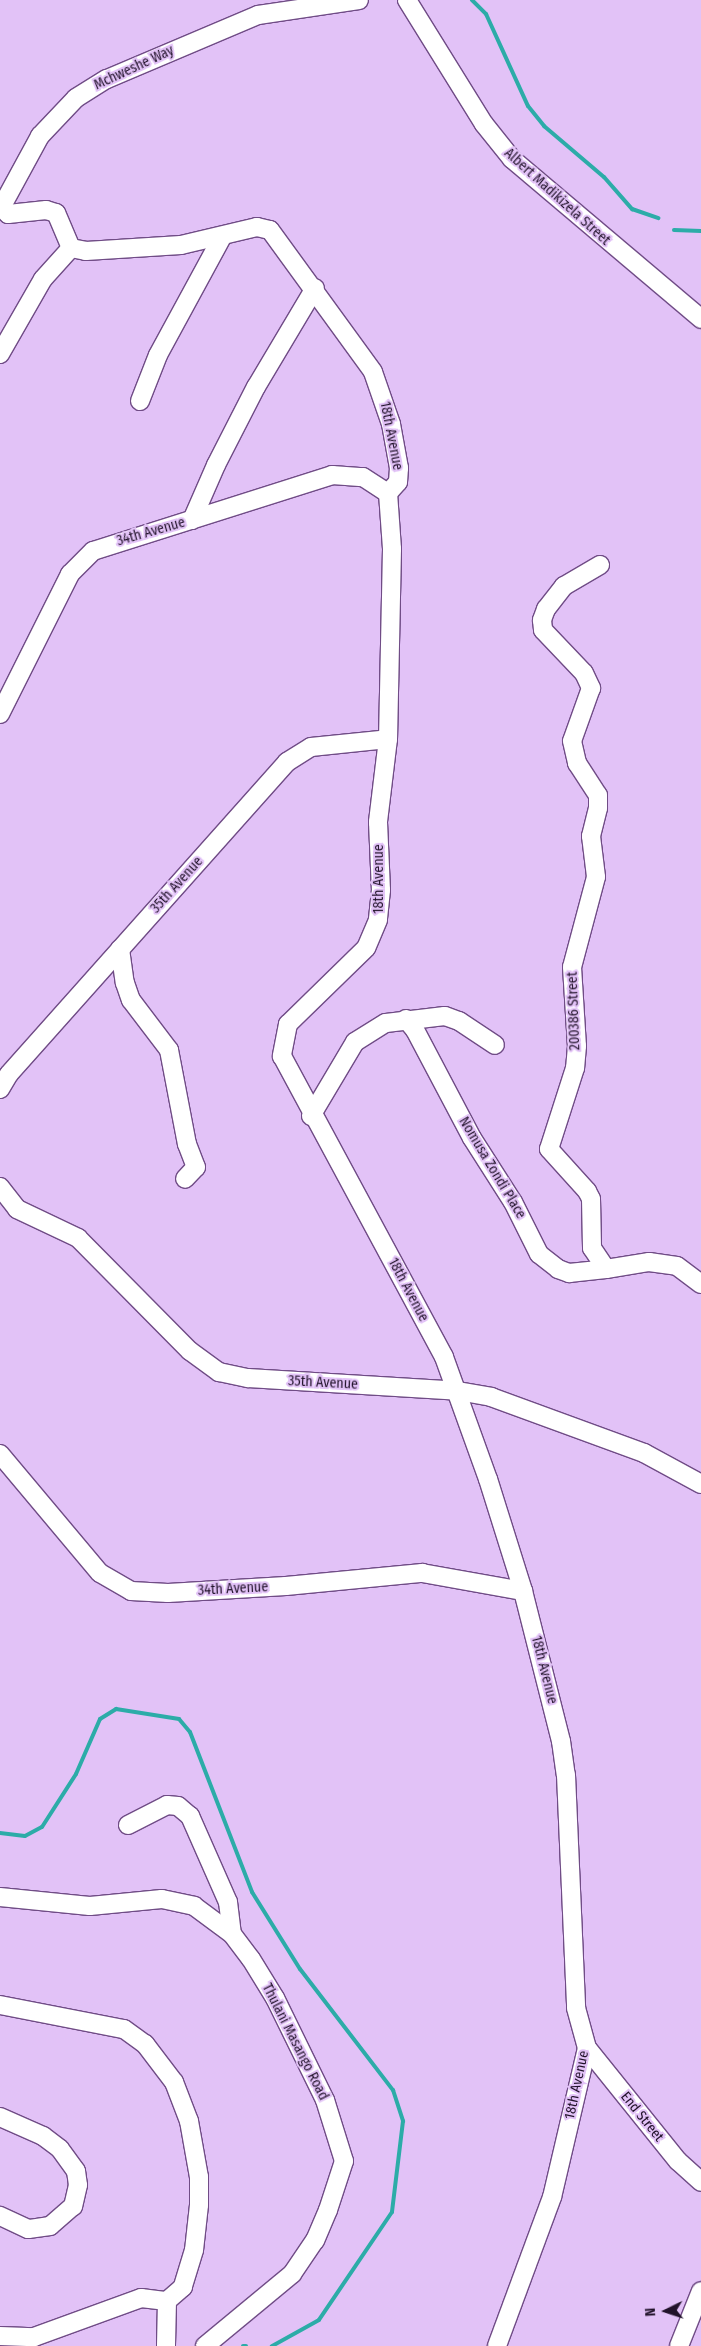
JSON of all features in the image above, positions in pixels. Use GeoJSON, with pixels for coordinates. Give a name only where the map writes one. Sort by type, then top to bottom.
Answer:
{"type":"FeatureCollection","features":[{"type":"Feature","properties":{"kind":"street","name":"Mchweshe Way"},"geometry":{"type":"LineString","coordinates":[[71,248],[56,213],[46,210],[8,214],[2,206],[40,136],[76,98],[107,78],[258,15],[359,0]]}},
{"type":"Feature","properties":{"kind":"street","name":"Albert Madikizela Street"},"geometry":{"type":"LineString","coordinates":[[407,0],[484,124],[512,158],[701,319]]}},
{"type":"Feature","properties":{"kind":"street","name":"18th Avenue"},"geometry":{"type":"LineString","coordinates":[[71,248],[86,251],[181,245],[222,237],[257,227],[270,230],[315,288],[373,372],[383,395],[400,468],[398,482],[388,493],[392,549],[388,739],[378,822],[381,890],[378,920],[366,948],[296,1014],[284,1034],[282,1056],[285,1067],[311,1116],[444,1357],[458,1391],[523,1591],[559,1732],[566,1775],[576,2008],[587,2048],[552,2197],[497,2346]]}},
{"type":"Feature","properties":{"kind":"street"},"geometry":{"type":"LineString","coordinates":[[140,401],[158,355],[222,237]]}},
{"type":"Feature","properties":{"kind":"street"},"geometry":{"type":"LineString","coordinates":[[0,354],[43,279],[71,248]]}},
{"type":"Feature","properties":{"kind":"street"},"geometry":{"type":"LineString","coordinates":[[192,520],[216,465],[256,387],[315,288]]}},
{"type":"Feature","properties":{"kind":"street","name":"34th Avenue"},"geometry":{"type":"LineString","coordinates":[[0,714],[63,586],[78,564],[102,546],[339,474],[362,476],[388,493]]}},
{"type":"Feature","properties":{"kind":"street","name":"200386 Street"},"geometry":{"type":"LineString","coordinates":[[600,565],[564,586],[544,614],[544,630],[584,673],[592,688],[572,741],[577,763],[598,795],[598,808],[591,836],[594,886],[572,968],[577,1046],[575,1068],[549,1149],[588,1191],[591,1199],[592,1248],[606,1269]]}},
{"type":"Feature","properties":{"kind":"street","name":"35th Avenue"},"geometry":{"type":"LineString","coordinates":[[0,1089],[10,1074],[120,948],[297,754],[329,743],[388,739]]}},
{"type":"Feature","properties":{"kind":"street"},"geometry":{"type":"LineString","coordinates":[[120,948],[125,984],[131,1000],[169,1050],[187,1144],[196,1167],[185,1179]]}},
{"type":"Feature","properties":{"kind":"street"},"geometry":{"type":"LineString","coordinates":[[311,1116],[355,1042],[386,1023],[406,1018],[445,1016],[459,1021],[495,1045]]}},
{"type":"Feature","properties":{"kind":"street","name":"Nomusa Zondi Place"},"geometry":{"type":"LineString","coordinates":[[406,1018],[415,1030],[472,1138],[514,1202],[539,1254],[558,1269],[569,1274],[606,1269]]}},
{"type":"Feature","properties":{"kind":"street","name":"35th Avenue"},"geometry":{"type":"LineString","coordinates":[[0,1187],[18,1209],[78,1238],[190,1350],[219,1372],[269,1380],[458,1391],[514,1403],[644,1453],[701,1484]]}},
{"type":"Feature","properties":{"kind":"street"},"geometry":{"type":"LineString","coordinates":[[606,1269],[649,1262],[677,1266],[701,1284]]}},
{"type":"Feature","properties":{"kind":"street","name":"34th Avenue"},"geometry":{"type":"LineString","coordinates":[[0,1454],[100,1573],[131,1591],[160,1593],[286,1586],[422,1573],[523,1591]]}},
{"type":"Feature","properties":{"kind":"street"},"geometry":{"type":"LineString","coordinates":[[128,1825],[167,1805],[178,1806],[190,1816],[228,1902],[232,1934]]}},
{"type":"Feature","properties":{"kind":"street","name":"Thulani Masango Road"},"geometry":{"type":"LineString","coordinates":[[0,1897],[90,1906],[171,1899],[194,1906],[232,1934],[251,1959],[275,1998],[314,2076],[334,2122],[344,2161],[328,2210],[306,2258],[292,2274],[205,2346]]}},
{"type":"Feature","properties":{"kind":"street"},"geometry":{"type":"LineString","coordinates":[[0,2005],[115,2027],[134,2034],[159,2060],[174,2082],[189,2121],[199,2177],[199,2205],[194,2250],[183,2287],[167,2301],[166,2346]]}},
{"type":"Feature","properties":{"kind":"street","name":"End Street"},"geometry":{"type":"LineString","coordinates":[[587,2048],[678,2161],[701,2182]]}},
{"type":"Feature","properties":{"kind":"street"},"geometry":{"type":"LineString","coordinates":[[0,2117],[44,2136],[60,2149],[71,2160],[78,2185],[73,2206],[50,2226],[28,2229],[0,2216]]}},
{"type":"Feature","properties":{"kind":"street"},"geometry":{"type":"LineString","coordinates":[[679,2346],[701,2291]]}},
{"type":"Feature","properties":{"kind":"street"},"geometry":{"type":"LineString","coordinates":[[0,2336],[34,2336],[136,2299],[153,2297],[167,2301]]}},
{"type":"Feature","properties":{"kind":"waterway"},"geometry":{"type":"LineString","coordinates":[[472,0],[486,14],[528,106],[544,126],[604,177],[632,209],[658,218]]}},
{"type":"Feature","properties":{"kind":"waterway"},"geometry":{"type":"LineString","coordinates":[[674,230],[701,231]]}},
{"type":"Feature","properties":{"kind":"waterway"},"geometry":{"type":"LineString","coordinates":[[0,1833],[25,1836],[42,1827],[76,1774],[100,1719],[116,1709],[179,1719],[190,1732],[252,1892],[300,1969],[393,2090],[403,2121],[392,2212],[319,2320],[272,2346]]}}]}
